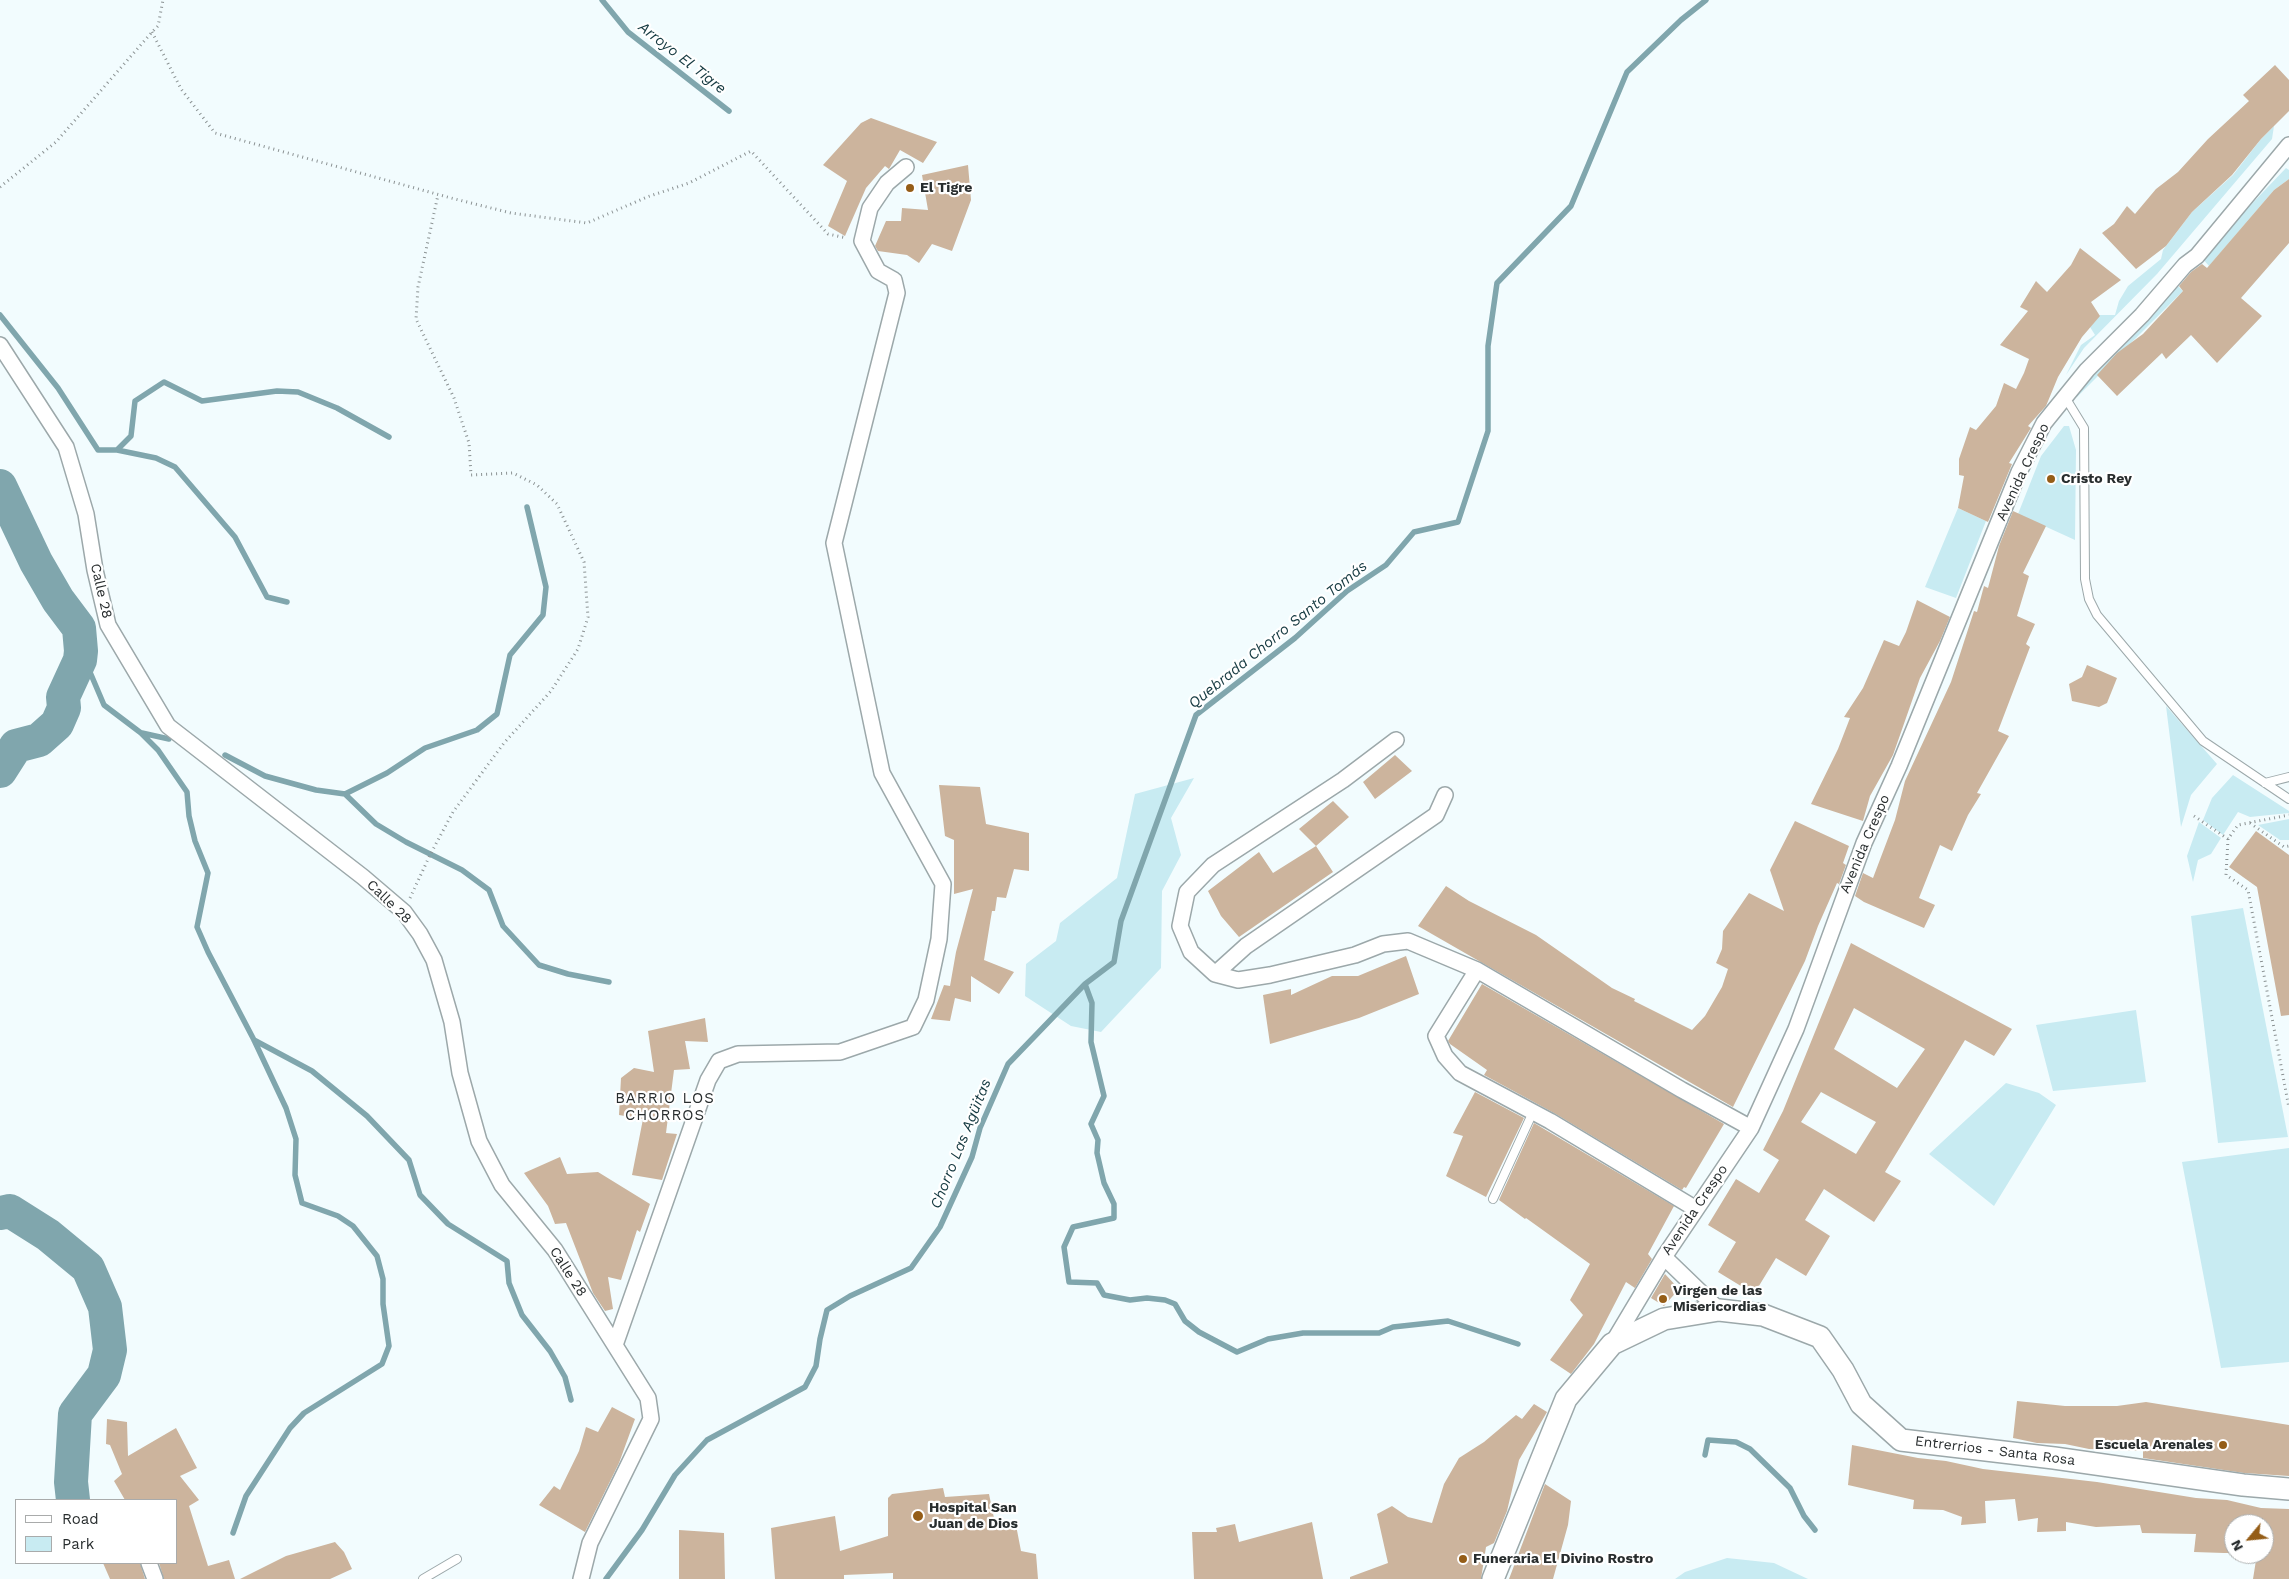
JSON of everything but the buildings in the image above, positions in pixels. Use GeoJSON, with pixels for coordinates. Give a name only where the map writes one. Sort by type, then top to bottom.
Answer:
{"type":"FeatureCollection","features":[{"type":"Feature","properties":{"kind":"main road","name":"Entrerrios - Santa Rosa"},"geometry":{"type":"LineString","coordinates":[[1612,1344],[1664,1319],[1719,1310],[1763,1315],[1820,1337],[1843,1370],[1861,1404],[1901,1440],[2054,1458],[2243,1485],[2289,1489]]}},
{"type":"Feature","properties":{"kind":"main road","name":"Avenida Crespo"},"geometry":{"type":"LineString","coordinates":[[1493,1579],[1566,1399],[1612,1344]]}},
{"type":"Feature","properties":{"kind":"street","name":"Avenida Crespo"},"geometry":{"type":"LineString","coordinates":[[1612,1344],[1664,1257],[1751,1128],[1796,1030],[1864,843],[1899,766],[2019,472],[2044,424],[2087,370],[2142,315],[2185,265],[2197,256],[2289,145]]}},
{"type":"Feature","properties":{"kind":"street"},"geometry":{"type":"LineString","coordinates":[[615,1345],[708,1080],[719,1061],[738,1054],[840,1052],[913,1027],[926,1000],[939,939],[943,884],[882,773],[834,543],[897,293],[894,280],[878,271],[862,242],[870,208],[887,183],[906,167]]}},
{"type":"Feature","properties":{"kind":"street","name":"Calle 28"},"geometry":{"type":"LineString","coordinates":[[0,345],[66,447],[86,514],[95,570],[108,625],[168,726],[363,876],[404,912],[420,934],[434,960],[452,1022],[460,1073],[479,1141],[502,1186],[555,1250],[648,1398],[651,1419],[590,1542],[581,1579]]}},
{"type":"Feature","properties":{"kind":"street"},"geometry":{"type":"LineString","coordinates":[[1396,740],[1335,786],[1212,865],[1187,892],[1180,926],[1191,952],[1215,974],[1238,980],[1270,975],[1355,955],[1383,944],[1408,941],[1477,970],[1682,1090],[1751,1128]]}},
{"type":"Feature","properties":{"kind":"street"},"geometry":{"type":"LineString","coordinates":[[1215,974],[1246,946],[1436,815],[1445,795]]}},
{"type":"Feature","properties":{"kind":"street"},"geometry":{"type":"LineString","coordinates":[[1477,970],[1436,1036],[1444,1056],[1460,1073],[1533,1112],[1696,1209]]}},
{"type":"Feature","properties":{"kind":"street"},"geometry":{"type":"LineString","coordinates":[[1664,1257],[1719,1310]]}},
{"type":"Feature","properties":{"kind":"street"},"geometry":{"type":"LineString","coordinates":[[149,1564],[155,1579]]}},
{"type":"Feature","properties":{"kind":"lane"},"geometry":{"type":"LineString","coordinates":[[2065,397],[2084,428],[2085,578],[2089,599],[2096,615],[2203,741],[2289,799]]}},
{"type":"Feature","properties":{"kind":"lane"},"geometry":{"type":"LineString","coordinates":[[2265,783],[2289,777]]}},
{"type":"Feature","properties":{"kind":"lane"},"geometry":{"type":"LineString","coordinates":[[1494,1199],[1533,1112]]}},
{"type":"Feature","properties":{"kind":"lane"},"geometry":{"type":"LineString","coordinates":[[423,1579],[457,1560]]}},
{"type":"Feature","properties":{"kind":"path"},"geometry":{"type":"LineString","coordinates":[[0,187],[56,142],[158,26],[163,0]]}},
{"type":"Feature","properties":{"kind":"path"},"geometry":{"type":"LineString","coordinates":[[152,32],[181,89],[215,133],[438,195],[512,213],[587,223],[647,197],[688,182],[751,151],[828,234],[862,242]]}},
{"type":"Feature","properties":{"kind":"path"},"geometry":{"type":"LineString","coordinates":[[404,912],[430,855],[453,812],[504,743],[551,692],[578,649],[588,617],[584,562],[557,504],[537,485],[513,473],[471,475],[469,443],[454,398],[416,320],[418,287],[438,195]]}},
{"type":"Feature","properties":{"kind":"path"},"geometry":{"type":"LineString","coordinates":[[2289,815],[2238,825],[2228,839],[2226,875],[2248,890],[2289,1108]]}},
{"type":"Feature","properties":{"kind":"path"},"geometry":{"type":"LineString","coordinates":[[2194,816],[2228,839]]}},
{"type":"Feature","properties":{"kind":"path"},"geometry":{"type":"LineString","coordinates":[[2249,822],[2284,847],[2289,846]]}},
{"type":"Feature","properties":{"kind":"green space"},"geometry":{"type":"Polygon","coordinates":[[[2274,126],[2272,139],[2157,274],[2084,348],[2066,375],[2081,345],[2095,335],[2090,327],[2100,315],[2115,315],[2119,301],[2128,286],[2161,259],[2163,250],[2192,212],[2233,175],[2261,139],[2274,126]]]}},
{"type":"Feature","properties":{"kind":"green space"},"geometry":{"type":"Polygon","coordinates":[[[2286,168],[2289,170],[2289,179],[2274,190],[2209,266],[2201,257],[2286,168]]]}},
{"type":"Feature","properties":{"kind":"green space"},"geometry":{"type":"Polygon","coordinates":[[[2173,281],[2183,291],[2076,398],[2087,370],[2173,281]]]}},
{"type":"Feature","properties":{"kind":"green space"},"geometry":{"type":"Polygon","coordinates":[[[2064,426],[2069,426],[2076,450],[2075,540],[2018,514],[2041,456],[2064,426]]]}},
{"type":"Feature","properties":{"kind":"green space"},"geometry":{"type":"Polygon","coordinates":[[[1958,508],[1986,521],[1956,598],[1925,587],[1958,508]]]}},
{"type":"Feature","properties":{"kind":"green space"},"geometry":{"type":"Polygon","coordinates":[[[2166,706],[2217,764],[2191,795],[2181,827],[2166,706]]]}},
{"type":"Feature","properties":{"kind":"green space"},"geometry":{"type":"Polygon","coordinates":[[[2233,775],[2289,811],[2289,813],[2250,817],[2238,812],[2223,835],[2203,820],[2212,798],[2233,775]]]}},
{"type":"Feature","properties":{"kind":"green space"},"geometry":{"type":"Polygon","coordinates":[[[1194,778],[1171,818],[1181,855],[1162,891],[1161,968],[1101,1032],[1071,1026],[1025,996],[1026,964],[1056,941],[1060,923],[1117,878],[1135,794],[1194,778]]]}},
{"type":"Feature","properties":{"kind":"green space"},"geometry":{"type":"Polygon","coordinates":[[[2289,819],[2289,840],[2280,840],[2258,825],[2289,819]]]}},
{"type":"Feature","properties":{"kind":"green space"},"geometry":{"type":"Polygon","coordinates":[[[2199,822],[2221,838],[2211,854],[2198,860],[2193,882],[2187,856],[2199,822]]]}},
{"type":"Feature","properties":{"kind":"green space"},"geometry":{"type":"Polygon","coordinates":[[[2243,908],[2288,1137],[2218,1143],[2191,916],[2243,908]]]}},
{"type":"Feature","properties":{"kind":"green space"},"geometry":{"type":"Polygon","coordinates":[[[2136,1010],[2146,1082],[2053,1091],[2036,1025],[2136,1010]]]}},
{"type":"Feature","properties":{"kind":"green space"},"geometry":{"type":"Polygon","coordinates":[[[2006,1083],[2039,1093],[2056,1105],[1994,1206],[1929,1154],[2006,1083]]]}},
{"type":"Feature","properties":{"kind":"green space"},"geometry":{"type":"Polygon","coordinates":[[[2289,1148],[2289,1362],[2221,1368],[2182,1162],[2289,1148]]]}},
{"type":"Feature","properties":{"kind":"green space"},"geometry":{"type":"Polygon","coordinates":[[[1727,1558],[1774,1563],[1808,1579],[1675,1579],[1685,1572],[1727,1558]]]}},
{"type":"Feature","properties":{"kind":"waterway","name":"Arroyo El Tigre"},"geometry":{"type":"LineString","coordinates":[[602,0],[628,32],[729,111]]}},
{"type":"Feature","properties":{"kind":"waterway","name":"Quebrada Chorro Santo Tomás"},"geometry":{"type":"LineString","coordinates":[[1518,1344],[1448,1321],[1393,1327],[1379,1333],[1303,1333],[1268,1339],[1237,1352],[1199,1332],[1185,1321],[1175,1304],[1165,1300],[1147,1298],[1130,1300],[1104,1295],[1097,1283],[1069,1282],[1064,1247],[1073,1227],[1114,1218],[1114,1204],[1104,1183],[1097,1153],[1098,1140],[1091,1124],[1104,1096],[1091,1042],[1092,1003],[1085,984],[1114,962],[1121,921],[1196,715],[1295,638],[1347,591],[1386,565],[1414,532],[1458,522],[1488,431],[1488,346],[1497,283],[1571,206],[1627,72],[1681,20],[1706,0]]}},
{"type":"Feature","properties":{"kind":"waterway"},"geometry":{"type":"LineString","coordinates":[[0,315],[58,388],[98,450],[117,450],[131,436],[135,401],[164,382],[202,401],[277,391],[298,392],[337,408],[389,437]]}},
{"type":"Feature","properties":{"kind":"waterway"},"geometry":{"type":"LineString","coordinates":[[117,450],[156,458],[175,467],[235,537],[267,597],[287,602]]}},
{"type":"Feature","properties":{"kind":"waterway"},"geometry":{"type":"LineString","coordinates":[[0,486],[36,562],[58,600],[79,628],[81,651],[80,660],[63,697],[64,708],[57,724],[39,740],[16,746],[0,771]]}},
{"type":"Feature","properties":{"kind":"waterway"},"geometry":{"type":"LineString","coordinates":[[225,755],[265,776],[316,790],[345,794],[387,773],[425,748],[477,730],[497,714],[510,655],[543,615],[546,587],[527,507]]}},
{"type":"Feature","properties":{"kind":"waterway"},"geometry":{"type":"LineString","coordinates":[[81,651],[104,705],[141,733],[158,750],[187,792],[189,816],[195,841],[208,873],[197,927],[286,1108],[296,1139],[295,1175],[302,1203],[338,1216],[353,1226],[377,1256],[383,1279],[383,1304],[389,1346],[382,1364],[304,1413],[290,1428],[246,1496],[233,1533]]}},
{"type":"Feature","properties":{"kind":"waterway"},"geometry":{"type":"LineString","coordinates":[[142,733],[169,739]]}},
{"type":"Feature","properties":{"kind":"waterway"},"geometry":{"type":"LineString","coordinates":[[345,794],[376,824],[406,842],[462,870],[489,890],[503,926],[539,965],[568,974],[609,982]]}},
{"type":"Feature","properties":{"kind":"waterway","name":"Chorro Las Agüitas"},"geometry":{"type":"LineString","coordinates":[[606,1579],[642,1530],[675,1475],[707,1440],[805,1387],[816,1366],[827,1310],[850,1296],[911,1268],[940,1227],[972,1157],[980,1128],[1008,1064],[1085,984]]}},
{"type":"Feature","properties":{"kind":"waterway"},"geometry":{"type":"LineString","coordinates":[[254,1040],[312,1071],[367,1116],[409,1160],[420,1195],[448,1224],[507,1261],[509,1283],[522,1315],[550,1351],[565,1377],[571,1400]]}},
{"type":"Feature","properties":{"kind":"waterway"},"geometry":{"type":"LineString","coordinates":[[0,1213],[10,1211],[48,1235],[88,1268],[105,1307],[110,1350],[104,1375],[75,1414],[71,1482],[73,1499]]}},
{"type":"Feature","properties":{"kind":"waterway"},"geometry":{"type":"LineString","coordinates":[[1705,1455],[1708,1440],[1736,1442],[1750,1449],[1790,1488],[1804,1516],[1815,1530]]}},
{"type":"Feature","properties":{"kind":"place","name":"El Tigre"},"geometry":{"type":"Point","coordinates":[910,188]}},
{"type":"Feature","properties":{"kind":"place","name":"Cristo Rey"},"geometry":{"type":"Point","coordinates":[2051,479]}},
{"type":"Feature","properties":{"kind":"place","name":"Virgen de las Misericordias"},"geometry":{"type":"Point","coordinates":[1663,1299]}},
{"type":"Feature","properties":{"kind":"place","name":"Escuela Arenales"},"geometry":{"type":"Point","coordinates":[2223,1445]}},
{"type":"Feature","properties":{"kind":"place","name":"Hospital San Juan de Dios"},"geometry":{"type":"Point","coordinates":[918,1516]}},
{"type":"Feature","properties":{"kind":"place","name":"Funeraria El Divino Rostro"},"geometry":{"type":"Point","coordinates":[1463,1559]}},
{"type":"Feature","properties":{"kind":"district","name":"BARRIO LOS CHORROS"},"geometry":{"type":"Point","coordinates":[665,1108]}}]}
